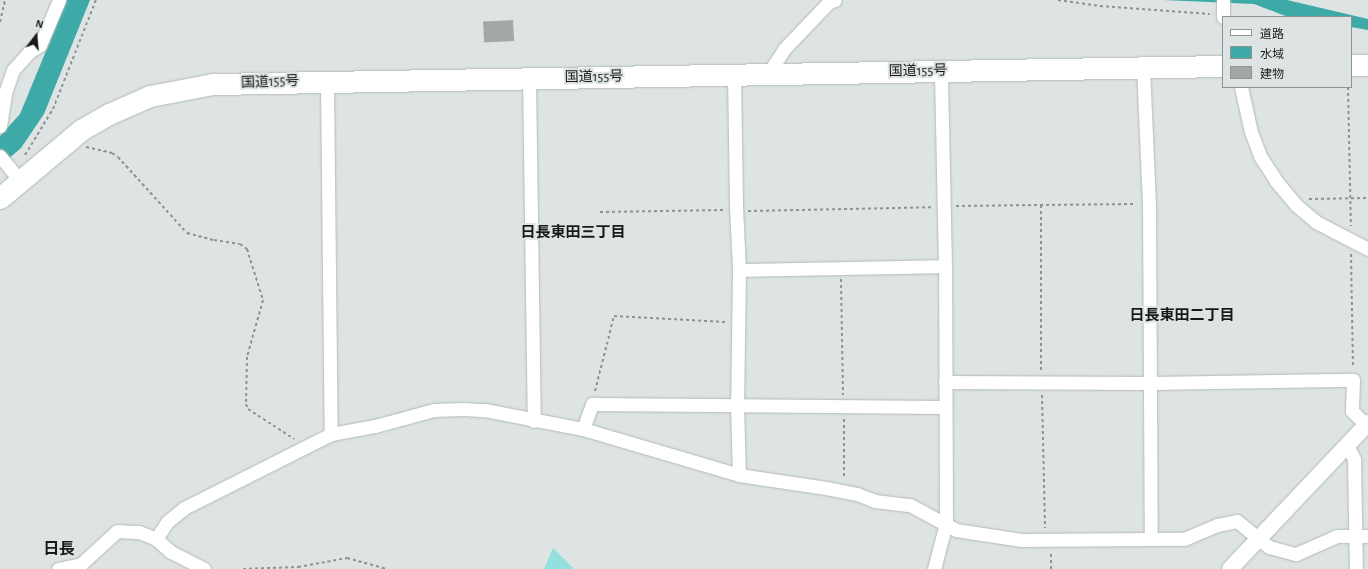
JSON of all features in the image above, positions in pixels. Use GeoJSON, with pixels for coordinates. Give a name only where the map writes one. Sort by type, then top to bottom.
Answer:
{"type":"FeatureCollection","features":[{"type":"Feature","properties":{"kind":"highway"},"geometry":{"type":"LineString","coordinates":[[1352,65],[1368,64]]}},
{"type":"Feature","properties":{"kind":"highway","name":"国道155号"},"geometry":{"type":"LineString","coordinates":[[0,198],[10,169],[66,142],[81,130],[126,106],[150,96],[182,88],[252,82],[1222,66]]}},
{"type":"Feature","properties":{"kind":"street"},"geometry":{"type":"LineString","coordinates":[[0,126],[5,93],[13,70],[29,52],[40,45],[59,0]]}},
{"type":"Feature","properties":{"kind":"street"},"geometry":{"type":"LineString","coordinates":[[768,74],[785,48],[829,2],[835,0]]}},
{"type":"Feature","properties":{"kind":"street"},"geometry":{"type":"LineString","coordinates":[[1143,67],[1149,188],[1151,538]]}},
{"type":"Feature","properties":{"kind":"street"},"geometry":{"type":"LineString","coordinates":[[934,569],[946,523],[944,407],[945,266],[941,71]]}},
{"type":"Feature","properties":{"kind":"street"},"geometry":{"type":"LineString","coordinates":[[734,75],[736,210],[740,270],[737,405],[740,475]]}},
{"type":"Feature","properties":{"kind":"street"},"geometry":{"type":"LineString","coordinates":[[529,77],[534,421]]}},
{"type":"Feature","properties":{"kind":"street"},"geometry":{"type":"LineString","coordinates":[[327,81],[331,434]]}},
{"type":"Feature","properties":{"kind":"street"},"geometry":{"type":"LineString","coordinates":[[1241,88],[1251,132],[1260,156],[1296,205],[1316,222],[1368,249]]}},
{"type":"Feature","properties":{"kind":"street"},"geometry":{"type":"LineString","coordinates":[[740,270],[945,266]]}},
{"type":"Feature","properties":{"kind":"street"},"geometry":{"type":"LineString","coordinates":[[945,382],[1151,383],[1353,380],[1352,411],[1367,424],[1230,569]]}},
{"type":"Feature","properties":{"kind":"street"},"geometry":{"type":"LineString","coordinates":[[583,429],[592,404],[944,407]]}},
{"type":"Feature","properties":{"kind":"street"},"geometry":{"type":"LineString","coordinates":[[156,539],[167,522],[184,508],[302,447],[331,434],[375,426],[434,410],[485,410],[534,421],[583,429],[740,475],[843,491],[876,501],[910,505],[946,523],[956,530],[1022,540],[1051,541],[1151,538],[1184,539],[1217,525],[1237,521],[1260,537],[1270,547],[1296,554],[1337,536],[1362,536]]}},
{"type":"Feature","properties":{"kind":"street"},"geometry":{"type":"LineString","coordinates":[[1347,444],[1354,459],[1362,536],[1356,569]]}},
{"type":"Feature","properties":{"kind":"street"},"geometry":{"type":"LineString","coordinates":[[58,569],[81,564],[117,531],[139,532],[156,539],[171,552],[204,569]]}},
{"type":"Feature","properties":{"kind":"path"},"geometry":{"type":"LineString","coordinates":[[0,22],[5,0]]}},
{"type":"Feature","properties":{"kind":"path"},"geometry":{"type":"LineString","coordinates":[[10,169],[53,109],[96,0]]}},
{"type":"Feature","properties":{"kind":"path"},"geometry":{"type":"LineString","coordinates":[[1058,0],[1100,6],[1223,11]]}},
{"type":"Feature","properties":{"kind":"path"},"geometry":{"type":"LineString","coordinates":[[66,142],[115,155],[176,217],[187,233],[244,245],[253,264],[263,300],[247,357],[246,404],[248,409],[292,438],[302,447]]}},
{"type":"Feature","properties":{"kind":"path"},"geometry":{"type":"LineString","coordinates":[[1296,205],[1303,199],[1368,198]]}},
{"type":"Feature","properties":{"kind":"path"},"geometry":{"type":"LineString","coordinates":[[600,212],[736,210]]}},
{"type":"Feature","properties":{"kind":"path"},"geometry":{"type":"LineString","coordinates":[[840,268],[844,406],[843,491]]}},
{"type":"Feature","properties":{"kind":"path"},"geometry":{"type":"LineString","coordinates":[[592,404],[614,316],[739,323]]}},
{"type":"Feature","properties":{"kind":"path"},"geometry":{"type":"LineString","coordinates":[[1051,541],[1051,569]]}},
{"type":"Feature","properties":{"kind":"path"},"geometry":{"type":"LineString","coordinates":[[243,569],[298,567],[347,558],[387,569]]}},
{"type":"Feature","properties":{"kind":"shaded area"},"geometry":{"type":"Polygon","coordinates":[[[553,548],[574,569],[544,569],[553,548]]]}},
{"type":"Feature","properties":{"kind":"water"},"geometry":{"type":"Polygon","coordinates":[[[67,0],[90,0],[44,114],[21,148],[0,166],[0,136],[20,114],[67,0]]]}},
{"type":"Feature","properties":{"kind":"water"},"geometry":{"type":"Polygon","coordinates":[[[1163,0],[1287,0],[1368,19],[1368,30],[1352,27],[1352,16],[1285,16],[1254,4],[1163,0]]]}},
{"type":"Feature","properties":{"kind":"building"},"geometry":{"type":"Polygon","coordinates":[[[513,20],[514,41],[484,43],[483,22],[513,20]]]}},
{"type":"Feature","properties":{"kind":"district","name":"日長東田三丁目"},"geometry":{"type":"Point","coordinates":[573,233]}},
{"type":"Feature","properties":{"kind":"district","name":"日長東田二丁目"},"geometry":{"type":"Point","coordinates":[1182,316]}},
{"type":"Feature","properties":{"kind":"district","name":"日長"},"geometry":{"type":"Point","coordinates":[59,549]}}]}
